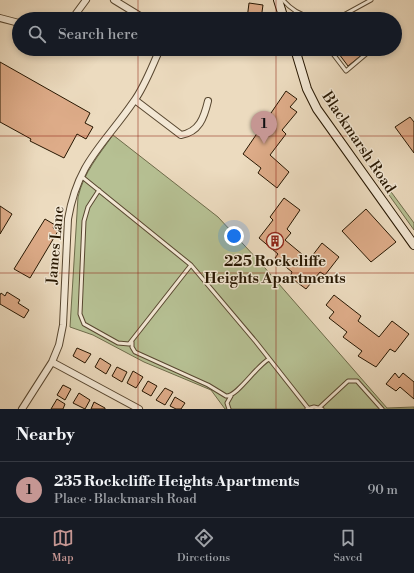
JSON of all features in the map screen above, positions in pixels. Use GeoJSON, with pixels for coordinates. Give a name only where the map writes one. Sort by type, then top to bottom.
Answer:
{"type":"FeatureCollection","features":[{"type":"Feature","properties":{"kind":"street"},"geometry":{"type":"LineString","coordinates":[[77,12],[86,0]]}},
{"type":"Feature","properties":{"kind":"street"},"geometry":{"type":"LineString","coordinates":[[114,0],[134,12]]}},
{"type":"Feature","properties":{"kind":"street"},"geometry":{"type":"LineString","coordinates":[[278,0],[282,12]]}},
{"type":"Feature","properties":{"kind":"street"},"geometry":{"type":"LineString","coordinates":[[0,18],[12,21]]}},
{"type":"Feature","properties":{"kind":"street","name":"James Lane"},"geometry":{"type":"LineString","coordinates":[[22,409],[52,362],[61,338],[68,219],[71,202],[80,176],[86,164],[108,133],[135,100],[157,56]]}},
{"type":"Feature","properties":{"kind":"street","name":"Blackmarsh Road"},"geometry":{"type":"LineString","coordinates":[[297,56],[307,89],[317,109],[414,245]]}},
{"type":"Feature","properties":{"kind":"street"},"geometry":{"type":"LineString","coordinates":[[135,100],[181,135],[190,133],[196,129],[204,116],[208,101]]}},
{"type":"Feature","properties":{"kind":"street"},"geometry":{"type":"LineString","coordinates":[[52,362],[139,409]]}},
{"type":"Feature","properties":{"kind":"lane"},"geometry":{"type":"LineString","coordinates":[[283,0],[290,8],[296,12]]}},
{"type":"Feature","properties":{"kind":"lane"},"geometry":{"type":"LineString","coordinates":[[350,12],[371,0]]}},
{"type":"Feature","properties":{"kind":"lane"},"geometry":{"type":"LineString","coordinates":[[335,56],[346,71],[364,56]]}},
{"type":"Feature","properties":{"kind":"lane"},"geometry":{"type":"LineString","coordinates":[[80,176],[191,264],[307,408],[321,408],[348,381],[353,380],[357,381],[382,409]]}},
{"type":"Feature","properties":{"kind":"lane"},"geometry":{"type":"LineString","coordinates":[[98,190],[88,207],[84,221],[81,251],[81,319],[88,327],[118,343],[126,345],[132,342],[191,264]]}},
{"type":"Feature","properties":{"kind":"lane"},"geometry":{"type":"LineString","coordinates":[[132,342],[132,347],[135,352],[208,385],[223,395],[232,395]]}},
{"type":"Feature","properties":{"kind":"lane"},"geometry":{"type":"LineString","coordinates":[[229,409],[227,403],[232,395],[260,364],[269,359]]}},
{"type":"Feature","properties":{"kind":"green space"},"geometry":{"type":"Polygon","coordinates":[[[113,135],[218,217],[258,260],[387,408],[414,407],[414,409],[225,409],[211,390],[144,362],[93,335],[70,327],[78,197],[88,172],[113,135]]]}},
{"type":"Feature","properties":{"kind":"green space"},"geometry":{"type":"Polygon","coordinates":[[[372,166],[414,223],[414,230],[374,174],[372,166]]]}},
{"type":"Feature","properties":{"kind":"building"},"geometry":{"type":"Polygon","coordinates":[[[249,3],[263,5],[262,12],[248,12],[249,3]]]}},
{"type":"Feature","properties":{"kind":"building"},"geometry":{"type":"Polygon","coordinates":[[[340,56],[360,56],[348,66],[340,56]]]}},
{"type":"Feature","properties":{"kind":"building"},"geometry":{"type":"Polygon","coordinates":[[[0,62],[90,113],[85,123],[93,127],[86,139],[77,134],[64,158],[30,141],[31,139],[0,122],[0,62]]]}},
{"type":"Feature","properties":{"kind":"building"},"geometry":{"type":"Polygon","coordinates":[[[286,91],[297,99],[290,107],[297,112],[282,130],[286,134],[270,155],[289,172],[277,188],[258,173],[261,168],[243,154],[286,91]]]}},
{"type":"Feature","properties":{"kind":"building"},"geometry":{"type":"Polygon","coordinates":[[[410,117],[414,122],[414,153],[395,127],[410,117]]]}},
{"type":"Feature","properties":{"kind":"building","name":"225 Rockcliffe Heights Apartments"},"geometry":{"type":"Polygon","coordinates":[[[284,198],[300,210],[287,229],[291,233],[285,240],[309,260],[322,243],[339,257],[325,275],[320,272],[306,289],[290,277],[292,272],[275,258],[278,254],[259,238],[273,220],[270,217],[284,198]]]}},
{"type":"Feature","properties":{"kind":"building"},"geometry":{"type":"Polygon","coordinates":[[[0,206],[12,214],[0,234],[0,206]]]}},
{"type":"Feature","properties":{"kind":"building"},"geometry":{"type":"Polygon","coordinates":[[[366,209],[396,242],[371,262],[342,231],[366,209]]]}},
{"type":"Feature","properties":{"kind":"building"},"geometry":{"type":"Polygon","coordinates":[[[45,219],[55,225],[53,228],[58,231],[30,278],[14,269],[45,219]]]}},
{"type":"Feature","properties":{"kind":"building"},"geometry":{"type":"Polygon","coordinates":[[[7,292],[20,300],[18,303],[29,310],[24,318],[0,304],[1,293],[5,296],[7,292]]]}},
{"type":"Feature","properties":{"kind":"building"},"geometry":{"type":"Polygon","coordinates":[[[334,295],[361,316],[358,321],[379,337],[392,321],[409,334],[395,352],[390,349],[376,367],[358,356],[362,351],[343,337],[347,332],[329,318],[334,312],[326,305],[334,295]]]}},
{"type":"Feature","properties":{"kind":"building"},"geometry":{"type":"Polygon","coordinates":[[[77,348],[91,354],[85,363],[73,356],[77,348]]]}},
{"type":"Feature","properties":{"kind":"building"},"geometry":{"type":"Polygon","coordinates":[[[100,358],[111,365],[106,374],[95,367],[100,358]]]}},
{"type":"Feature","properties":{"kind":"building"},"geometry":{"type":"Polygon","coordinates":[[[117,367],[127,372],[122,382],[112,376],[117,367]]]}},
{"type":"Feature","properties":{"kind":"building"},"geometry":{"type":"Polygon","coordinates":[[[133,371],[143,377],[136,388],[127,383],[133,371]]]}},
{"type":"Feature","properties":{"kind":"building"},"geometry":{"type":"Polygon","coordinates":[[[395,373],[399,378],[403,373],[414,382],[414,399],[400,387],[396,391],[386,384],[395,373]]]}},
{"type":"Feature","properties":{"kind":"building"},"geometry":{"type":"Polygon","coordinates":[[[148,381],[157,386],[151,396],[142,391],[148,381]]]}},
{"type":"Feature","properties":{"kind":"building"},"geometry":{"type":"Polygon","coordinates":[[[63,385],[71,389],[65,400],[57,395],[63,385]]]}},
{"type":"Feature","properties":{"kind":"building"},"geometry":{"type":"Polygon","coordinates":[[[165,388],[173,392],[165,405],[156,400],[165,388]]]}},
{"type":"Feature","properties":{"kind":"building"},"geometry":{"type":"Polygon","coordinates":[[[79,393],[90,400],[85,409],[73,403],[79,393]]]}},
{"type":"Feature","properties":{"kind":"building"},"geometry":{"type":"Polygon","coordinates":[[[175,397],[185,403],[181,409],[176,409],[170,406],[175,397]]]}},
{"type":"Feature","properties":{"kind":"building"},"geometry":{"type":"Polygon","coordinates":[[[57,399],[65,404],[63,409],[51,409],[57,399]]]}},
{"type":"Feature","properties":{"kind":"building"},"geometry":{"type":"Polygon","coordinates":[[[94,402],[105,408],[105,409],[91,409],[94,402]]]}},
{"type":"Feature","properties":{"kind":"place","name":"235 Rockcliffe Heights Apartments"},"geometry":{"type":"Point","coordinates":[264,144]}},
{"type":"Feature","properties":{"kind":"place","name":"225 Rockcliffe Heights Apartments"},"geometry":{"type":"Point","coordinates":[275,241]}}]}
